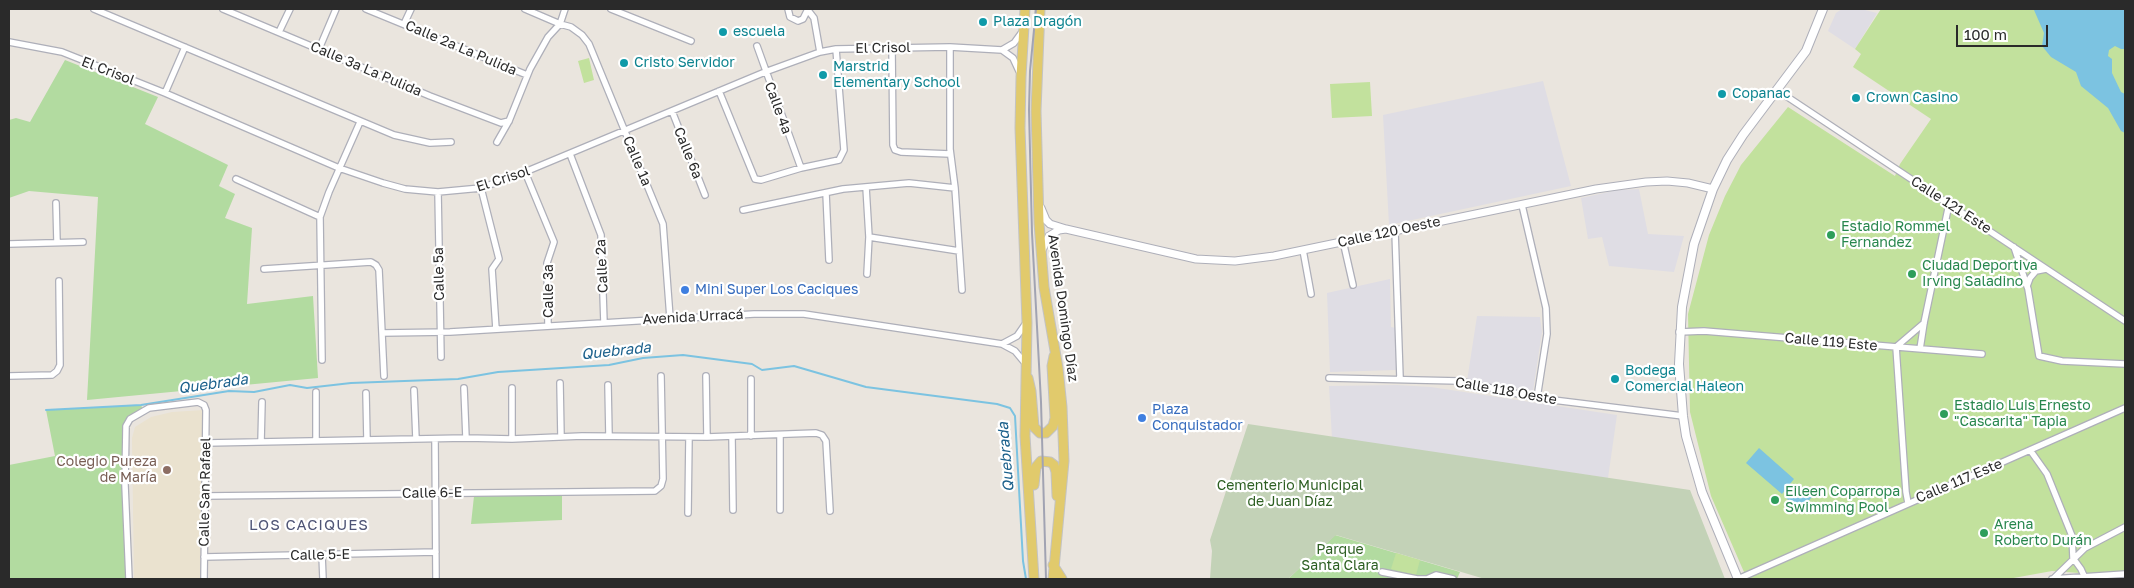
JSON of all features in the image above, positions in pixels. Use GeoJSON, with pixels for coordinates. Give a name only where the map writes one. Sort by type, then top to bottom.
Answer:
{"type":"FeatureCollection","features":[{"type":"Feature","properties":{"kind":"main road","name":"Avenida Domingo Díaz"},"geometry":{"type":"LineString","coordinates":[[1025,9],[1021,77],[1027,323],[1025,436],[1034,553],[1034,579]]}},
{"type":"Feature","properties":{"kind":"main road","name":"Avenida Domingo Díaz"},"geometry":{"type":"LineString","coordinates":[[1040,9],[1036,111],[1041,255],[1062,408],[1064,461],[1053,579]]}},
{"type":"Feature","properties":{"kind":"main road"},"geometry":{"type":"LineString","coordinates":[[1738,579],[1694,468],[1683,416],[1679,332],[1694,244],[1713,189],[1728,160],[1806,51],[1823,9]]}},
{"type":"Feature","properties":{"kind":"main road"},"geometry":{"type":"LineString","coordinates":[[1025,363],[1031,391],[1034,427],[1040,433],[1046,433],[1054,426],[1055,418],[1052,366],[1055,348]]}},
{"type":"Feature","properties":{"kind":"main road"},"geometry":{"type":"LineString","coordinates":[[1034,553],[1034,475],[1036,467],[1045,460],[1054,465],[1056,472],[1055,552]]}},
{"type":"Feature","properties":{"kind":"main road"},"geometry":{"type":"LineString","coordinates":[[1053,565],[1062,579]]}},
{"type":"Feature","properties":{"kind":"street"},"geometry":{"type":"LineString","coordinates":[[94,9],[394,135],[430,143],[451,142]]}},
{"type":"Feature","properties":{"kind":"street","name":"Calle 3a La Pulida"},"geometry":{"type":"LineString","coordinates":[[223,9],[430,96],[501,123],[510,121]]}},
{"type":"Feature","properties":{"kind":"street"},"geometry":{"type":"LineString","coordinates":[[240,15],[243,9]]}},
{"type":"Feature","properties":{"kind":"street"},"geometry":{"type":"LineString","coordinates":[[279,32],[290,9]]}},
{"type":"Feature","properties":{"kind":"street"},"geometry":{"type":"LineString","coordinates":[[319,49],[336,9]]}},
{"type":"Feature","properties":{"kind":"street","name":"Calle 2a La Pulida"},"geometry":{"type":"LineString","coordinates":[[366,9],[527,75]]}},
{"type":"Feature","properties":{"kind":"street"},"geometry":{"type":"LineString","coordinates":[[404,24],[410,9]]}},
{"type":"Feature","properties":{"kind":"street","name":"Calle 1a"},"geometry":{"type":"LineString","coordinates":[[525,9],[571,27],[582,35],[589,44],[663,224],[670,318]]}},
{"type":"Feature","properties":{"kind":"street"},"geometry":{"type":"LineString","coordinates":[[497,142],[510,121],[527,75],[548,37],[560,24],[565,9]]}},
{"type":"Feature","properties":{"kind":"street"},"geometry":{"type":"LineString","coordinates":[[611,9],[691,41]]}},
{"type":"Feature","properties":{"kind":"street"},"geometry":{"type":"LineString","coordinates":[[788,9],[790,17],[798,21],[803,19],[807,10],[814,18],[820,52]]}},
{"type":"Feature","properties":{"kind":"street"},"geometry":{"type":"LineString","coordinates":[[1021,77],[1013,58],[1002,50],[1019,38],[1024,25]]}},
{"type":"Feature","properties":{"kind":"street","name":"El Crisol"},"geometry":{"type":"LineString","coordinates":[[9,42],[62,52],[165,92],[339,168],[405,189],[438,192],[481,188],[525,172],[765,72],[820,52],[836,49],[950,47],[1002,50]]}},
{"type":"Feature","properties":{"kind":"street","name":"Calle 4a"},"geometry":{"type":"LineString","coordinates":[[757,46],[800,168]]}},
{"type":"Feature","properties":{"kind":"street"},"geometry":{"type":"LineString","coordinates":[[165,92],[185,47]]}},
{"type":"Feature","properties":{"kind":"street"},"geometry":{"type":"LineString","coordinates":[[950,47],[950,154],[955,188],[962,290]]}},
{"type":"Feature","properties":{"kind":"street"},"geometry":{"type":"LineString","coordinates":[[892,48],[893,145],[895,150],[901,152],[950,154]]}},
{"type":"Feature","properties":{"kind":"street"},"geometry":{"type":"LineString","coordinates":[[720,91],[755,179],[761,180],[800,168],[839,160],[844,150],[836,49]]}},
{"type":"Feature","properties":{"kind":"street","name":"Calle 121 Este"},"geometry":{"type":"LineString","coordinates":[[1777,90],[2125,321]]}},
{"type":"Feature","properties":{"kind":"street","name":"Calle 6a"},"geometry":{"type":"LineString","coordinates":[[672,111],[705,195]]}},
{"type":"Feature","properties":{"kind":"street"},"geometry":{"type":"LineString","coordinates":[[322,360],[320,217],[339,168],[360,122]]}},
{"type":"Feature","properties":{"kind":"street","name":"Calle 2a"},"geometry":{"type":"LineString","coordinates":[[570,154],[601,234],[604,323]]}},
{"type":"Feature","properties":{"kind":"street","name":"Calle 3a"},"geometry":{"type":"LineString","coordinates":[[525,172],[554,242],[547,263],[548,326]]}},
{"type":"Feature","properties":{"kind":"street"},"geometry":{"type":"LineString","coordinates":[[236,179],[320,217]]}},
{"type":"Feature","properties":{"kind":"street","name":"Calle 120 Oeste"},"geometry":{"type":"LineString","coordinates":[[1039,196],[1046,220],[1050,224],[1196,259],[1235,261],[1303,250],[1596,188],[1646,182],[1688,183],[1713,189]]}},
{"type":"Feature","properties":{"kind":"street"},"geometry":{"type":"LineString","coordinates":[[744,210],[826,193],[866,187],[909,183],[955,188]]}},
{"type":"Feature","properties":{"kind":"street"},"geometry":{"type":"LineString","coordinates":[[866,187],[869,237],[868,274]]}},
{"type":"Feature","properties":{"kind":"street"},"geometry":{"type":"LineString","coordinates":[[481,188],[499,258],[492,269],[496,329]]}},
{"type":"Feature","properties":{"kind":"street","name":"Calle 5a"},"geometry":{"type":"LineString","coordinates":[[438,192],[441,356]]}},
{"type":"Feature","properties":{"kind":"street"},"geometry":{"type":"LineString","coordinates":[[826,193],[829,260]]}},
{"type":"Feature","properties":{"kind":"street"},"geometry":{"type":"LineString","coordinates":[[56,203],[57,242]]}},
{"type":"Feature","properties":{"kind":"street"},"geometry":{"type":"LineString","coordinates":[[1920,349],[1949,204]]}},
{"type":"Feature","properties":{"kind":"street"},"geometry":{"type":"LineString","coordinates":[[1522,205],[1546,308],[1547,334],[1537,398]]}},
{"type":"Feature","properties":{"kind":"street"},"geometry":{"type":"LineString","coordinates":[[1041,255],[1049,236],[1059,230],[1066,229]]}},
{"type":"Feature","properties":{"kind":"street"},"geometry":{"type":"LineString","coordinates":[[1395,230],[1400,378]]}},
{"type":"Feature","properties":{"kind":"street"},"geometry":{"type":"LineString","coordinates":[[869,237],[959,251]]}},
{"type":"Feature","properties":{"kind":"street"},"geometry":{"type":"LineString","coordinates":[[1343,241],[1353,285]]}},
{"type":"Feature","properties":{"kind":"street"},"geometry":{"type":"LineString","coordinates":[[9,244],[83,242]]}},
{"type":"Feature","properties":{"kind":"street"},"geometry":{"type":"LineString","coordinates":[[2014,247],[2027,286],[2040,356],[2062,361],[2125,364]]}},
{"type":"Feature","properties":{"kind":"street"},"geometry":{"type":"LineString","coordinates":[[1303,250],[1312,294]]}},
{"type":"Feature","properties":{"kind":"street"},"geometry":{"type":"LineString","coordinates":[[264,269],[371,262],[376,265],[379,270],[384,376]]}},
{"type":"Feature","properties":{"kind":"street"},"geometry":{"type":"LineString","coordinates":[[2027,286],[2030,278],[2036,271],[2046,269]]}},
{"type":"Feature","properties":{"kind":"street"},"geometry":{"type":"LineString","coordinates":[[9,376],[52,375],[57,371],[60,365],[59,281]]}},
{"type":"Feature","properties":{"kind":"street","name":"Avenida Urracá"},"geometry":{"type":"LineString","coordinates":[[382,333],[440,332],[754,314],[804,314],[1002,344],[1015,351],[1025,363]]}},
{"type":"Feature","properties":{"kind":"street"},"geometry":{"type":"LineString","coordinates":[[1002,344],[1017,336],[1027,323]]}},
{"type":"Feature","properties":{"kind":"street"},"geometry":{"type":"LineString","coordinates":[[1908,503],[1896,348],[1924,323]]}},
{"type":"Feature","properties":{"kind":"street","name":"Calle 119 Este"},"geometry":{"type":"LineString","coordinates":[[1679,332],[1704,331],[1982,354]]}},
{"type":"Feature","properties":{"kind":"street"},"geometry":{"type":"LineString","coordinates":[[661,376],[662,436]]}},
{"type":"Feature","properties":{"kind":"street"},"geometry":{"type":"LineString","coordinates":[[706,376],[707,437]]}},
{"type":"Feature","properties":{"kind":"street","name":"Calle 118 Oeste"},"geometry":{"type":"LineString","coordinates":[[1329,378],[1400,378],[1459,381],[1537,398],[1683,416]]}},
{"type":"Feature","properties":{"kind":"street"},"geometry":{"type":"LineString","coordinates":[[751,379],[751,436]]}},
{"type":"Feature","properties":{"kind":"street"},"geometry":{"type":"LineString","coordinates":[[560,384],[561,437]]}},
{"type":"Feature","properties":{"kind":"street"},"geometry":{"type":"LineString","coordinates":[[608,385],[608,436]]}},
{"type":"Feature","properties":{"kind":"street"},"geometry":{"type":"LineString","coordinates":[[464,388],[466,438]]}},
{"type":"Feature","properties":{"kind":"street"},"geometry":{"type":"LineString","coordinates":[[512,388],[512,439]]}},
{"type":"Feature","properties":{"kind":"street"},"geometry":{"type":"LineString","coordinates":[[414,390],[416,439]]}},
{"type":"Feature","properties":{"kind":"street"},"geometry":{"type":"LineString","coordinates":[[316,392],[316,441]]}},
{"type":"Feature","properties":{"kind":"street"},"geometry":{"type":"LineString","coordinates":[[366,393],[367,440]]}},
{"type":"Feature","properties":{"kind":"street","name":"Calle San Rafael"},"geometry":{"type":"LineString","coordinates":[[129,579],[125,485],[126,426],[130,419],[148,408],[198,402],[204,405],[206,410],[204,579]]}},
{"type":"Feature","properties":{"kind":"street"},"geometry":{"type":"LineString","coordinates":[[261,442],[262,402]]}},
{"type":"Feature","properties":{"kind":"street","name":"Calle 117 Este"},"geometry":{"type":"LineString","coordinates":[[1738,579],[2125,408]]}},
{"type":"Feature","properties":{"kind":"street"},"geometry":{"type":"LineString","coordinates":[[206,443],[608,436],[732,437],[816,433],[822,435],[826,441],[830,511]]}},
{"type":"Feature","properties":{"kind":"street","name":"Calle 6-E"},"geometry":{"type":"LineString","coordinates":[[205,496],[652,491],[659,489],[663,483],[662,436]]}},
{"type":"Feature","properties":{"kind":"street"},"geometry":{"type":"LineString","coordinates":[[780,436],[780,510]]}},
{"type":"Feature","properties":{"kind":"street"},"geometry":{"type":"LineString","coordinates":[[688,514],[689,437]]}},
{"type":"Feature","properties":{"kind":"street"},"geometry":{"type":"LineString","coordinates":[[732,437],[732,510]]}},
{"type":"Feature","properties":{"kind":"street"},"geometry":{"type":"LineString","coordinates":[[435,438],[436,579]]}},
{"type":"Feature","properties":{"kind":"street"},"geometry":{"type":"LineString","coordinates":[[2030,450],[2047,474],[2072,536],[2073,558],[2085,578]]}},
{"type":"Feature","properties":{"kind":"street"},"geometry":{"type":"LineString","coordinates":[[2052,579],[2085,548],[2125,527]]}},
{"type":"Feature","properties":{"kind":"street","name":"Calle 5-E"},"geometry":{"type":"LineString","coordinates":[[204,557],[322,556],[436,552]]}},
{"type":"Feature","properties":{"kind":"street"},"geometry":{"type":"LineString","coordinates":[[322,556],[322,579]]}},
{"type":"Feature","properties":{"kind":"street"},"geometry":{"type":"LineString","coordinates":[[1382,572],[1417,579],[1436,575],[1454,579]]}},
{"type":"Feature","properties":{"kind":"street"},"geometry":{"type":"LineString","coordinates":[[2052,579],[2125,574]]}},
{"type":"Feature","properties":{"kind":"shaded area"},"geometry":{"type":"Polygon","coordinates":[[[1842,9],[1861,9],[1877,13],[1855,49],[1828,31],[1836,13],[1842,9]]]}},
{"type":"Feature","properties":{"kind":"shaded area"},"geometry":{"type":"Polygon","coordinates":[[[1543,81],[1571,186],[1389,225],[1383,115],[1543,81]]]}},
{"type":"Feature","properties":{"kind":"shaded area"},"geometry":{"type":"Polygon","coordinates":[[[1639,189],[1648,234],[1684,236],[1674,272],[1609,266],[1602,237],[1588,239],[1581,198],[1618,190],[1639,189]]]}},
{"type":"Feature","properties":{"kind":"shaded area"},"geometry":{"type":"Polygon","coordinates":[[[1390,279],[1391,327],[1396,328],[1396,370],[1330,372],[1327,293],[1390,279]]]}},
{"type":"Feature","properties":{"kind":"shaded area"},"geometry":{"type":"Polygon","coordinates":[[[1477,316],[1540,317],[1542,332],[1533,391],[1467,381],[1477,316]]]}},
{"type":"Feature","properties":{"kind":"shaded area"},"geometry":{"type":"Polygon","coordinates":[[[1397,385],[1431,387],[1617,415],[1608,478],[1332,438],[1329,386],[1397,385]]]}},
{"type":"Feature","properties":{"kind":"shaded area","name":"Colegio Pureza de María"},"geometry":{"type":"Polygon","coordinates":[[[204,410],[200,579],[134,579],[132,438],[135,427],[151,417],[172,412],[204,410]]]}},
{"type":"Feature","properties":{"kind":"green space","name":"Ciudad Deportiva Irving Saladino"},"geometry":{"type":"Polygon","coordinates":[[[1881,9],[2125,9],[2125,571],[2093,574],[2052,571],[2008,579],[1747,579],[1711,496],[1690,412],[1688,314],[1709,235],[1725,196],[1741,165],[1788,107],[1895,176],[1900,164],[1931,119],[1853,67],[1861,54],[1855,49],[1881,9]]]}},
{"type":"Feature","properties":{"kind":"green space"},"geometry":{"type":"Polygon","coordinates":[[[589,58],[594,80],[584,83],[578,61],[589,58]]]}},
{"type":"Feature","properties":{"kind":"green space"},"geometry":{"type":"Polygon","coordinates":[[[65,60],[158,97],[145,124],[228,165],[219,186],[235,194],[225,218],[252,228],[247,304],[313,296],[318,378],[87,400],[98,197],[29,191],[9,198],[9,120],[16,118],[30,122],[65,60]]]}},
{"type":"Feature","properties":{"kind":"green space"},"geometry":{"type":"Polygon","coordinates":[[[1370,82],[1372,116],[1332,118],[1330,84],[1370,82]]]}},
{"type":"Feature","properties":{"kind":"green space"},"geometry":{"type":"Polygon","coordinates":[[[141,405],[143,410],[126,426],[129,579],[9,579],[9,465],[55,456],[46,410],[141,405]]]}},
{"type":"Feature","properties":{"kind":"green space","name":"Cementerio Municipal de Juan Díaz"},"geometry":{"type":"Polygon","coordinates":[[[1248,424],[1690,490],[1725,579],[1485,579],[1336,535],[1288,579],[1210,579],[1212,551],[1210,540],[1248,424]]]}},
{"type":"Feature","properties":{"kind":"green space"},"geometry":{"type":"Polygon","coordinates":[[[562,494],[562,520],[471,524],[474,496],[562,494]]]}},
{"type":"Feature","properties":{"kind":"green space","name":"Parque Santa Clara"},"geometry":{"type":"Polygon","coordinates":[[[1335,535],[1460,572],[1457,579],[1288,579],[1335,535]]]}},
{"type":"Feature","properties":{"kind":"green space"},"geometry":{"type":"Polygon","coordinates":[[[1396,553],[1420,560],[1416,575],[1391,569],[1396,553]]]}},
{"type":"Feature","properties":{"kind":"water"},"geometry":{"type":"Polygon","coordinates":[[[2125,9],[2125,49],[2115,46],[2109,50],[2108,56],[2112,59],[2112,73],[2121,92],[2125,94],[2125,133],[2121,131],[2108,108],[2081,86],[2076,72],[2051,57],[2042,46],[2044,33],[2034,10],[2125,9]]]}},
{"type":"Feature","properties":{"kind":"water"},"geometry":{"type":"Polygon","coordinates":[[[1759,448],[1794,479],[1782,494],[1746,463],[1759,448]]]}},
{"type":"Feature","properties":{"kind":"water"},"geometry":{"type":"Polygon","coordinates":[[[1799,484],[1813,496],[1800,510],[1786,498],[1799,484]]]}},
{"type":"Feature","properties":{"kind":"waterway","name":"Quebrada"},"geometry":{"type":"LineString","coordinates":[[46,410],[141,405],[229,391],[254,392],[290,385],[307,388],[351,383],[458,379],[498,372],[609,365],[643,358],[683,355],[752,364],[762,370],[794,366],[866,387],[997,404],[1010,408],[1015,416],[1023,561],[1026,579]]}},
{"type":"Feature","properties":{"kind":"railway"},"geometry":{"type":"LineString","coordinates":[[1036,9],[1030,71],[1029,110],[1046,579]]}},
{"type":"Feature","properties":{"kind":"place","name":"Plaza Dragón"},"geometry":{"type":"Point","coordinates":[983,22]}},
{"type":"Feature","properties":{"kind":"place","name":"escuela"},"geometry":{"type":"Point","coordinates":[723,32]}},
{"type":"Feature","properties":{"kind":"place","name":"Cristo Servidor"},"geometry":{"type":"Point","coordinates":[624,63]}},
{"type":"Feature","properties":{"kind":"place","name":"Marstrid Elementary School"},"geometry":{"type":"Point","coordinates":[823,75]}},
{"type":"Feature","properties":{"kind":"place","name":"Copanac"},"geometry":{"type":"Point","coordinates":[1722,94]}},
{"type":"Feature","properties":{"kind":"place","name":"Crown Casino"},"geometry":{"type":"Point","coordinates":[1856,98]}},
{"type":"Feature","properties":{"kind":"place","name":"Estadio Rommel Fernandez"},"geometry":{"type":"Point","coordinates":[1831,235]}},
{"type":"Feature","properties":{"kind":"place","name":"Ciudad Deportiva Irving Saladino"},"geometry":{"type":"Point","coordinates":[1912,274]}},
{"type":"Feature","properties":{"kind":"place","name":"Mini Super Los Caciques"},"geometry":{"type":"Point","coordinates":[685,290]}},
{"type":"Feature","properties":{"kind":"place","name":"Bodega Comercial Haleon"},"geometry":{"type":"Point","coordinates":[1615,379]}},
{"type":"Feature","properties":{"kind":"place","name":"Estadio Luis Ernesto \"Cascarita\" Tapia"},"geometry":{"type":"Point","coordinates":[1944,414]}},
{"type":"Feature","properties":{"kind":"place","name":"Plaza Conquistador"},"geometry":{"type":"Point","coordinates":[1142,418]}},
{"type":"Feature","properties":{"kind":"place","name":"Colegio Pureza de María"},"geometry":{"type":"Point","coordinates":[167,470]}},
{"type":"Feature","properties":{"kind":"place","name":"Eileen Coparropa Swimming Pool"},"geometry":{"type":"Point","coordinates":[1775,500]}},
{"type":"Feature","properties":{"kind":"place","name":"Arena Roberto Durán"},"geometry":{"type":"Point","coordinates":[1984,533]}},
{"type":"Feature","properties":{"kind":"district","name":"LOS CACIQUES"},"geometry":{"type":"Point","coordinates":[309,525]}}]}
